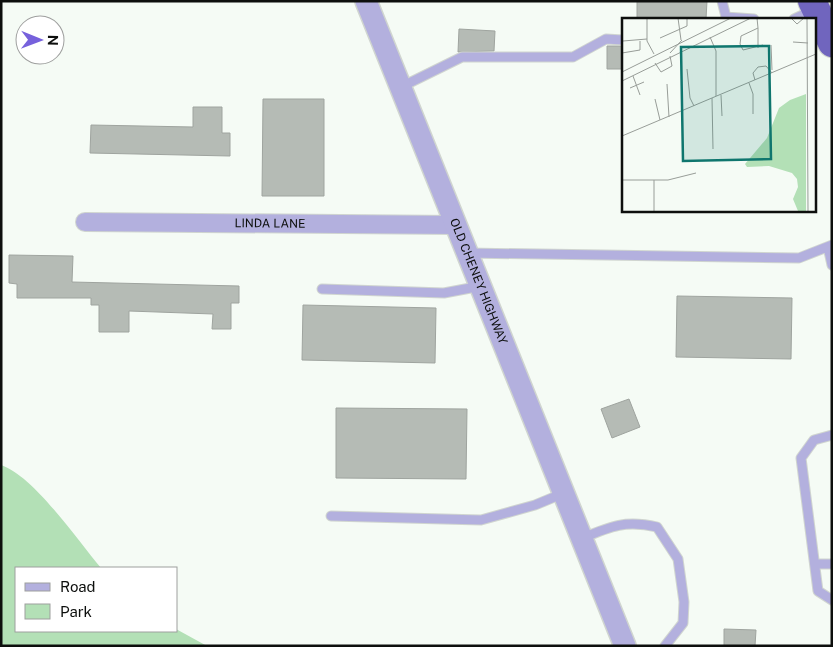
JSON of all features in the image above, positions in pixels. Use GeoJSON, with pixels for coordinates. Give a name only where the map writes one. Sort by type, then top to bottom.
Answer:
{"type":"FeatureCollection","features":[{"type":"Feature","properties":{"kind":"highway"},"geometry":{"type":"LineString","coordinates":[[816,22],[832,43]]}},
{"type":"Feature","properties":{"kind":"street","name":"OLD CHENEY HIGHWAY"},"geometry":{"type":"LineString","coordinates":[[366,1],[626,646]]}},
{"type":"Feature","properties":{"kind":"street","name":"LINDA LANE"},"geometry":{"type":"LineString","coordinates":[[84,222],[457,225]]}},
{"type":"Feature","properties":{"kind":"lane"},"geometry":{"type":"LineString","coordinates":[[722,1],[726,17],[740,18]]}},
{"type":"Feature","properties":{"kind":"lane"},"geometry":{"type":"LineString","coordinates":[[400,87],[462,57],[573,58],[606,40],[622,40]]}},
{"type":"Feature","properties":{"kind":"lane"},"geometry":{"type":"LineString","coordinates":[[468,253],[799,258],[830,246],[832,265]]}},
{"type":"Feature","properties":{"kind":"lane"},"geometry":{"type":"LineString","coordinates":[[322,289],[444,293],[481,286]]}},
{"type":"Feature","properties":{"kind":"lane"},"geometry":{"type":"LineString","coordinates":[[832,436],[814,440],[801,458],[818,591],[832,600]]}},
{"type":"Feature","properties":{"kind":"lane"},"geometry":{"type":"LineString","coordinates":[[331,516],[481,520],[535,505],[564,493]]}},
{"type":"Feature","properties":{"kind":"lane"},"geometry":{"type":"LineString","coordinates":[[582,538],[610,527],[637,522],[657,527],[678,559],[684,602],[683,623],[665,646]]}},
{"type":"Feature","properties":{"kind":"lane"},"geometry":{"type":"LineString","coordinates":[[814,564],[832,564]]}},
{"type":"Feature","properties":{"kind":"green space"},"geometry":{"type":"Polygon","coordinates":[[[1,465],[14,471],[41,495],[100,567],[15,567],[15,632],[178,632],[178,630],[207,646],[1,646],[1,465]]]}},
{"type":"Feature","properties":{"kind":"building"},"geometry":{"type":"Polygon","coordinates":[[[637,1],[707,1],[706,18],[637,18],[637,1]]]}},
{"type":"Feature","properties":{"kind":"building"},"geometry":{"type":"Polygon","coordinates":[[[459,29],[495,31],[494,51],[458,52],[459,29]]]}},
{"type":"Feature","properties":{"kind":"building"},"geometry":{"type":"Polygon","coordinates":[[[607,46],[622,46],[622,69],[607,69],[607,46]]]}},
{"type":"Feature","properties":{"kind":"building"},"geometry":{"type":"Polygon","coordinates":[[[263,99],[324,99],[324,196],[262,196],[263,99]]]}},
{"type":"Feature","properties":{"kind":"building"},"geometry":{"type":"Polygon","coordinates":[[[193,107],[222,107],[222,133],[230,133],[230,156],[90,153],[91,125],[193,127],[193,107]]]}},
{"type":"Feature","properties":{"kind":"building"},"geometry":{"type":"Polygon","coordinates":[[[9,255],[73,256],[72,282],[239,286],[239,303],[231,303],[231,329],[212,329],[213,314],[129,311],[129,332],[99,332],[99,305],[91,305],[91,298],[17,298],[17,284],[9,283],[9,255]]]}},
{"type":"Feature","properties":{"kind":"building"},"geometry":{"type":"Polygon","coordinates":[[[677,296],[792,298],[791,359],[676,357],[677,296]]]}},
{"type":"Feature","properties":{"kind":"building"},"geometry":{"type":"Polygon","coordinates":[[[303,305],[436,308],[435,363],[302,360],[303,305]]]}},
{"type":"Feature","properties":{"kind":"building"},"geometry":{"type":"Polygon","coordinates":[[[629,399],[640,427],[612,438],[601,409],[629,399]]]}},
{"type":"Feature","properties":{"kind":"building"},"geometry":{"type":"Polygon","coordinates":[[[336,408],[467,409],[466,479],[336,478],[336,408]]]}},
{"type":"Feature","properties":{"kind":"building"},"geometry":{"type":"Polygon","coordinates":[[[724,629],[756,630],[755,646],[724,646],[724,629]]]}}]}
